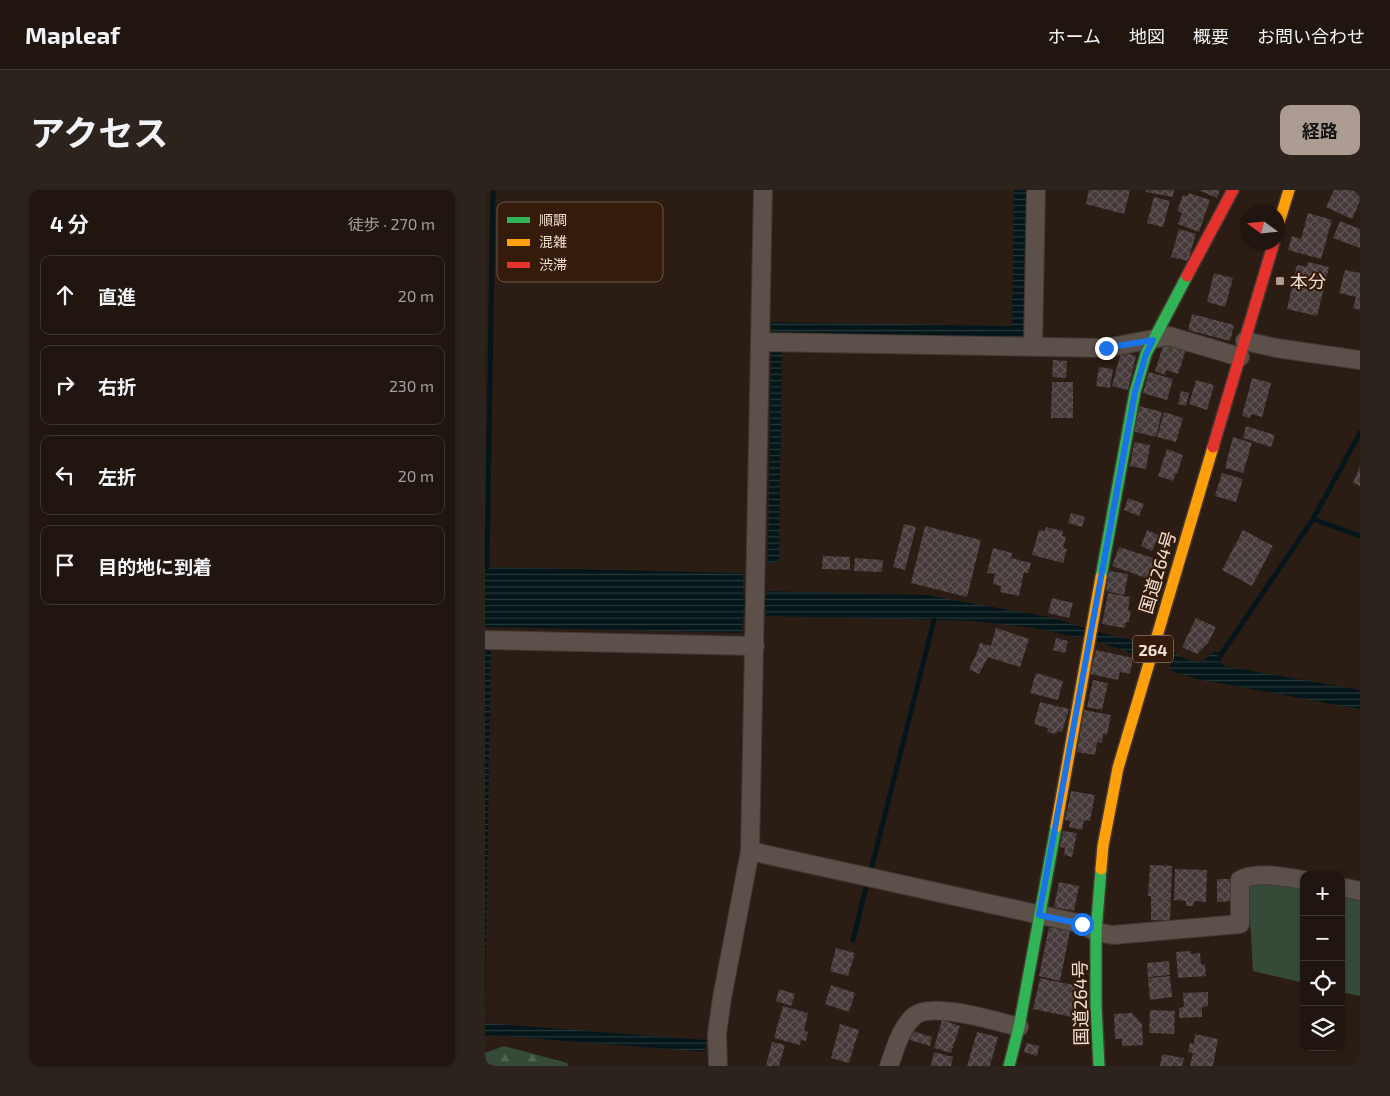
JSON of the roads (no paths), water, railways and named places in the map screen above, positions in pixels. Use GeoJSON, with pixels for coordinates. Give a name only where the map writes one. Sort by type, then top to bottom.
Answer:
{"type":"FeatureCollection","features":[{"type":"Feature","properties":{"kind":"main road"},"geometry":{"type":"LineString","coordinates":[[1009,1066],[1019,1027],[1135,392],[1146,354],[1233,190]]}},
{"type":"Feature","properties":{"kind":"main road"},"geometry":{"type":"LineString","coordinates":[[1284,205],[1289,190]]}},
{"type":"Feature","properties":{"kind":"main road","name":"国道264号"},"geometry":{"type":"LineString","coordinates":[[1099,1066],[1096,1006],[1096,932],[1103,846],[1119,768],[1271,250]]}},
{"type":"Feature","properties":{"kind":"street"},"geometry":{"type":"LineString","coordinates":[[718,1066],[717,1034],[722,998],[750,851],[763,190]]}},
{"type":"Feature","properties":{"kind":"street"},"geometry":{"type":"LineString","coordinates":[[1033,347],[1036,190]]}},
{"type":"Feature","properties":{"kind":"street"},"geometry":{"type":"LineString","coordinates":[[760,342],[1106,348],[1169,336],[1243,349],[1276,348],[1360,360]]}},
{"type":"Feature","properties":{"kind":"street"},"geometry":{"type":"LineString","coordinates":[[485,640],[755,646]]}},
{"type":"Feature","properties":{"kind":"street"},"geometry":{"type":"LineString","coordinates":[[750,851],[1082,924],[1096,932],[1113,935],[1240,924],[1240,880],[1247,876],[1282,876],[1300,879]]}},
{"type":"Feature","properties":{"kind":"street"},"geometry":{"type":"LineString","coordinates":[[1345,888],[1360,891]]}},
{"type":"Feature","properties":{"kind":"street"},"geometry":{"type":"LineString","coordinates":[[889,1066],[900,1036],[913,1017],[920,1012],[959,1012],[1019,1027]]}},
{"type":"Feature","properties":{"kind":"waterway"},"geometry":{"type":"LineString","coordinates":[[487,567],[493,190]]}},
{"type":"Feature","properties":{"kind":"waterway"},"geometry":{"type":"LineString","coordinates":[[1218,659],[1313,519],[1360,433]]}},
{"type":"Feature","properties":{"kind":"waterway"},"geometry":{"type":"LineString","coordinates":[[1313,519],[1360,536]]}},
{"type":"Feature","properties":{"kind":"waterway"},"geometry":{"type":"LineString","coordinates":[[872,866],[934,620]]}},
{"type":"Feature","properties":{"kind":"waterway"},"geometry":{"type":"LineString","coordinates":[[853,940],[866,887]]}},
{"type":"Feature","properties":{"kind":"place","name":"本分"},"geometry":{"type":"Point","coordinates":[1280,281]}}]}
